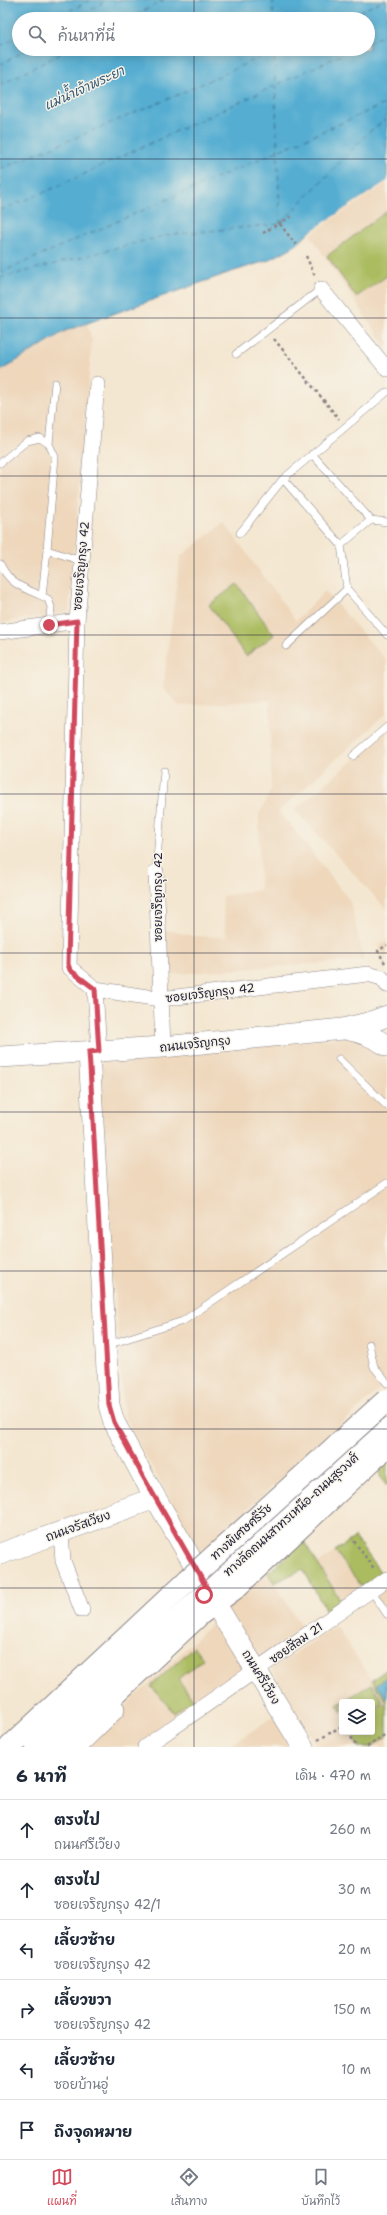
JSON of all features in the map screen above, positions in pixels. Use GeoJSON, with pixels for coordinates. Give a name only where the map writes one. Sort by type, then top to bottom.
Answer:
{"type":"FeatureCollection","features":[{"type":"Feature","properties":{"kind":"highway","name":"ทางพิเศษศรีรัช"},"geometry":{"type":"LineString","coordinates":[[10,1747],[188,1580],[387,1400]]}},
{"type":"Feature","properties":{"kind":"highway"},"geometry":{"type":"LineString","coordinates":[[58,1747],[200,1614],[234,1589],[387,1446]]}},
{"type":"Feature","properties":{"kind":"street"},"geometry":{"type":"LineString","coordinates":[[321,289],[387,369]]}},
{"type":"Feature","properties":{"kind":"street","name":"ซอยเจริญกรุง 42"},"geometry":{"type":"LineString","coordinates":[[97,384],[77,621],[68,964],[70,970],[95,989],[160,999],[368,974],[382,978],[387,985]]}},
{"type":"Feature","properties":{"kind":"street"},"geometry":{"type":"LineString","coordinates":[[0,632],[77,621]]}},
{"type":"Feature","properties":{"kind":"street","name":"ซอยเจรืญกรุง 42"},"geometry":{"type":"LineString","coordinates":[[156,872],[163,1047]]}},
{"type":"Feature","properties":{"kind":"street"},"geometry":{"type":"LineString","coordinates":[[94,1051],[95,989]]}},
{"type":"Feature","properties":{"kind":"street","name":"ถนนเจริญกรุง"},"geometry":{"type":"LineString","coordinates":[[0,1057],[163,1047],[343,1029],[383,1030]]}},
{"type":"Feature","properties":{"kind":"street","name":"ถนนศรีเวียง"},"geometry":{"type":"LineString","coordinates":[[94,1051],[109,1405],[114,1422],[155,1498],[213,1599],[257,1671],[309,1745]]}},
{"type":"Feature","properties":{"kind":"street","name":"ทางลัดถนนสาทรเหนือ-ถนนสุรวงศ์"},"geometry":{"type":"LineString","coordinates":[[75,1747],[186,1637],[213,1599],[387,1429]]}},
{"type":"Feature","properties":{"kind":"street","name":"ทางลัดถนนสาทรเหนือ-ถนนสุรวงศ์"},"geometry":{"type":"LineString","coordinates":[[36,1747],[387,1452]]}},
{"type":"Feature","properties":{"kind":"street","name":"ถนนจรัสเวียง"},"geometry":{"type":"LineString","coordinates":[[0,1554],[155,1498]]}},
{"type":"Feature","properties":{"kind":"street"},"geometry":{"type":"LineString","coordinates":[[61,1532],[63,1561],[82,1610]]}},
{"type":"Feature","properties":{"kind":"street","name":"ซอยสีลม 21"},"geometry":{"type":"LineString","coordinates":[[146,1747],[380,1584]]}},
{"type":"Feature","properties":{"kind":"lane"},"geometry":{"type":"LineString","coordinates":[[236,354],[321,289]]}},
{"type":"Feature","properties":{"kind":"lane"},"geometry":{"type":"LineString","coordinates":[[42,596],[55,457],[49,444],[55,384]]}},
{"type":"Feature","properties":{"kind":"lane"},"geometry":{"type":"LineString","coordinates":[[240,533],[283,479],[387,392]]}},
{"type":"Feature","properties":{"kind":"lane"},"geometry":{"type":"LineString","coordinates":[[0,463],[27,441],[40,438],[49,444]]}},
{"type":"Feature","properties":{"kind":"lane"},"geometry":{"type":"LineString","coordinates":[[312,454],[371,520],[387,522]]}},
{"type":"Feature","properties":{"kind":"lane"},"geometry":{"type":"LineString","coordinates":[[283,479],[341,545],[347,589],[387,635]]}},
{"type":"Feature","properties":{"kind":"lane"},"geometry":{"type":"LineString","coordinates":[[341,545],[371,520]]}},
{"type":"Feature","properties":{"kind":"lane"},"geometry":{"type":"LineString","coordinates":[[47,550],[82,561]]}},
{"type":"Feature","properties":{"kind":"lane"},"geometry":{"type":"LineString","coordinates":[[0,564],[5,575],[18,587],[48,599],[51,607],[49,625]]}},
{"type":"Feature","properties":{"kind":"lane"},"geometry":{"type":"LineString","coordinates":[[286,646],[347,589]]}},
{"type":"Feature","properties":{"kind":"lane"},"geometry":{"type":"LineString","coordinates":[[353,756],[387,727]]}},
{"type":"Feature","properties":{"kind":"lane","name":"ซอยเจรืญกรุง 42"},"geometry":{"type":"LineString","coordinates":[[156,872],[164,770]]}},
{"type":"Feature","properties":{"kind":"lane"},"geometry":{"type":"LineString","coordinates":[[339,1059],[387,1106]]}},
{"type":"Feature","properties":{"kind":"lane"},"geometry":{"type":"LineString","coordinates":[[106,1346],[183,1321],[387,1183]]}},
{"type":"Feature","properties":{"kind":"lane"},"geometry":{"type":"LineString","coordinates":[[369,1344],[374,1367],[387,1383]]}},
{"type":"Feature","properties":{"kind":"lane"},"geometry":{"type":"LineString","coordinates":[[380,1584],[387,1614]]}},
{"type":"Feature","properties":{"kind":"path"},"geometry":{"type":"LineString","coordinates":[[263,233],[292,216]]}},
{"type":"Feature","properties":{"kind":"path"},"geometry":{"type":"LineString","coordinates":[[280,224],[296,245]]}},
{"type":"Feature","properties":{"kind":"path"},"geometry":{"type":"LineString","coordinates":[[306,256],[321,289]]}},
{"type":"Feature","properties":{"kind":"path"},"geometry":{"type":"LineString","coordinates":[[267,330],[345,427]]}},
{"type":"Feature","properties":{"kind":"path"},"geometry":{"type":"LineString","coordinates":[[387,945],[378,951],[387,966]]}},
{"type":"Feature","properties":{"kind":"path"},"geometry":{"type":"LineString","coordinates":[[354,1541],[380,1584]]}},
{"type":"Feature","properties":{"kind":"path"},"geometry":{"type":"LineString","coordinates":[[309,1745],[339,1728]]}},
{"type":"Feature","properties":{"kind":"path"},"geometry":{"type":"LineString","coordinates":[[367,1747],[387,1733]]}},
{"type":"Feature","properties":{"kind":"path"},"geometry":{"type":"LineString","coordinates":[[350,1735],[357,1747]]}},
{"type":"Feature","properties":{"kind":"shaded area"},"geometry":{"type":"Polygon","coordinates":[[[387,181],[387,348],[310,235],[370,191],[387,181]]]}},
{"type":"Feature","properties":{"kind":"shaded area"},"geometry":{"type":"Polygon","coordinates":[[[87,323],[92,340],[69,612],[0,623],[0,371],[65,331],[87,323]]]}},
{"type":"Feature","properties":{"kind":"shaded area"},"geometry":{"type":"Polygon","coordinates":[[[224,522],[296,621],[325,591],[387,661],[387,713],[278,812],[292,827],[350,901],[364,960],[161,975],[159,928],[193,936],[226,937],[222,896],[260,890],[259,815],[271,790],[270,700],[179,706],[163,688],[180,557],[224,522]]]}},
{"type":"Feature","properties":{"kind":"shaded area"},"geometry":{"type":"Polygon","coordinates":[[[387,731],[387,910],[295,810],[387,731]]]}},
{"type":"Feature","properties":{"kind":"shaded area"},"geometry":{"type":"Polygon","coordinates":[[[387,941],[387,960],[379,946],[387,941]]]}},
{"type":"Feature","properties":{"kind":"shaded area"},"geometry":{"type":"Polygon","coordinates":[[[350,1037],[365,1039],[387,1060],[387,1383],[200,1552],[137,1441],[124,1414],[98,1062],[350,1037]]]}},
{"type":"Feature","properties":{"kind":"shaded area"},"geometry":{"type":"Polygon","coordinates":[[[355,1537],[381,1573],[387,1569],[387,1623],[362,1587],[341,1601],[318,1564],[355,1537]]]}},
{"type":"Feature","properties":{"kind":"shaded area"},"geometry":{"type":"Polygon","coordinates":[[[268,1573],[302,1628],[257,1660],[225,1609],[268,1573]]]}},
{"type":"Feature","properties":{"kind":"shaded area"},"geometry":{"type":"Polygon","coordinates":[[[219,1617],[251,1669],[139,1747],[82,1747],[219,1617]]]}},
{"type":"Feature","properties":{"kind":"shaded area"},"geometry":{"type":"Polygon","coordinates":[[[336,1626],[387,1703],[387,1747],[318,1747],[271,1669],[336,1626]]]}},
{"type":"Feature","properties":{"kind":"shaded area"},"geometry":{"type":"Polygon","coordinates":[[[274,1716],[293,1747],[228,1747],[274,1716]]]}},
{"type":"Feature","properties":{"kind":"green space"},"geometry":{"type":"Polygon","coordinates":[[[387,211],[387,276],[356,297],[327,256],[387,211]]]}},
{"type":"Feature","properties":{"kind":"green space"},"geometry":{"type":"Polygon","coordinates":[[[237,584],[274,635],[246,656],[209,605],[237,584]]]}},
{"type":"Feature","properties":{"kind":"green space"},"geometry":{"type":"Polygon","coordinates":[[[387,1461],[387,1486],[381,1479],[379,1471],[387,1461]]]}},
{"type":"Feature","properties":{"kind":"green space"},"geometry":{"type":"Polygon","coordinates":[[[355,1537],[381,1573],[362,1587],[335,1551],[355,1537]]]}},
{"type":"Feature","properties":{"kind":"green space"},"geometry":{"type":"Polygon","coordinates":[[[303,1540],[341,1601],[326,1611],[303,1569],[274,1583],[268,1573],[303,1540]]]}},
{"type":"Feature","properties":{"kind":"green space"},"geometry":{"type":"Polygon","coordinates":[[[194,1647],[203,1659],[178,1679],[193,1699],[174,1713],[151,1686],[194,1647]]]}},
{"type":"Feature","properties":{"kind":"green space"},"geometry":{"type":"Polygon","coordinates":[[[387,1669],[387,1703],[372,1680],[387,1669]]]}},
{"type":"Feature","properties":{"kind":"green space"},"geometry":{"type":"Polygon","coordinates":[[[372,1684],[383,1702],[375,1707],[375,1699],[347,1699],[372,1684]]]}},
{"type":"Feature","properties":{"kind":"green space"},"geometry":{"type":"Polygon","coordinates":[[[385,1703],[387,1706],[387,1736],[371,1747],[359,1747],[353,1735],[375,1735],[375,1709],[385,1703]]]}},
{"type":"Feature","properties":{"kind":"water","name":"แม่น้ำเจ้าพระยา"},"geometry":{"type":"Polygon","coordinates":[[[0,0],[387,0],[387,181],[311,231],[296,245],[269,260],[65,331],[0,371],[0,0]]]}},
{"type":"Feature","properties":{"kind":"water"},"geometry":{"type":"Polygon","coordinates":[[[387,1677],[387,1699],[377,1684],[387,1677]]]}},
{"type":"Feature","properties":{"kind":"pier"},"geometry":{"type":"Polygon","coordinates":[[[387,181],[387,183],[312,233],[311,231],[387,181]]]}},
{"type":"Feature","properties":{"kind":"ferry route"},"geometry":{"type":"LineString","coordinates":[[67,12],[91,0]]}},
{"type":"Feature","properties":{"kind":"ferry route"},"geometry":{"type":"LineString","coordinates":[[87,12],[107,0]]}},
{"type":"Feature","properties":{"kind":"ferry route"},"geometry":{"type":"LineString","coordinates":[[142,12],[165,0]]}},
{"type":"Feature","properties":{"kind":"ferry route"},"geometry":{"type":"LineString","coordinates":[[273,0],[273,12]]}},
{"type":"Feature","properties":{"kind":"ferry route"},"geometry":{"type":"LineString","coordinates":[[358,12],[385,0]]}},
{"type":"Feature","properties":{"kind":"ferry route"},"geometry":{"type":"LineString","coordinates":[[375,39],[387,34]]}},
{"type":"Feature","properties":{"kind":"ferry route"},"geometry":{"type":"LineString","coordinates":[[0,46],[12,40]]}},
{"type":"Feature","properties":{"kind":"ferry route"},"geometry":{"type":"LineString","coordinates":[[0,65],[15,56]]}},
{"type":"Feature","properties":{"kind":"ferry route"},"geometry":{"type":"LineString","coordinates":[[0,85],[56,56]]}},
{"type":"Feature","properties":{"kind":"ferry route"},"geometry":{"type":"LineString","coordinates":[[0,169],[173,97],[263,56]]}},
{"type":"Feature","properties":{"kind":"ferry route"},"geometry":{"type":"LineString","coordinates":[[274,56],[280,223]]}},
{"type":"Feature","properties":{"kind":"ferry route"},"geometry":{"type":"LineString","coordinates":[[0,210],[43,193],[339,56]]}},
{"type":"Feature","properties":{"kind":"ferry route"},"geometry":{"type":"LineString","coordinates":[[0,273],[387,103]]}},
{"type":"Feature","properties":{"kind":"ferry route"},"geometry":{"type":"LineString","coordinates":[[0,278],[167,235],[280,224],[367,134],[387,118]]}},
{"type":"Feature","properties":{"kind":"route"},"geometry":{"type":"LineString","coordinates":[[49,625],[77,621],[68,964],[70,970],[95,989],[99,1051],[89,1052],[109,1405],[114,1422],[208,1590],[204,1595]]}}]}
